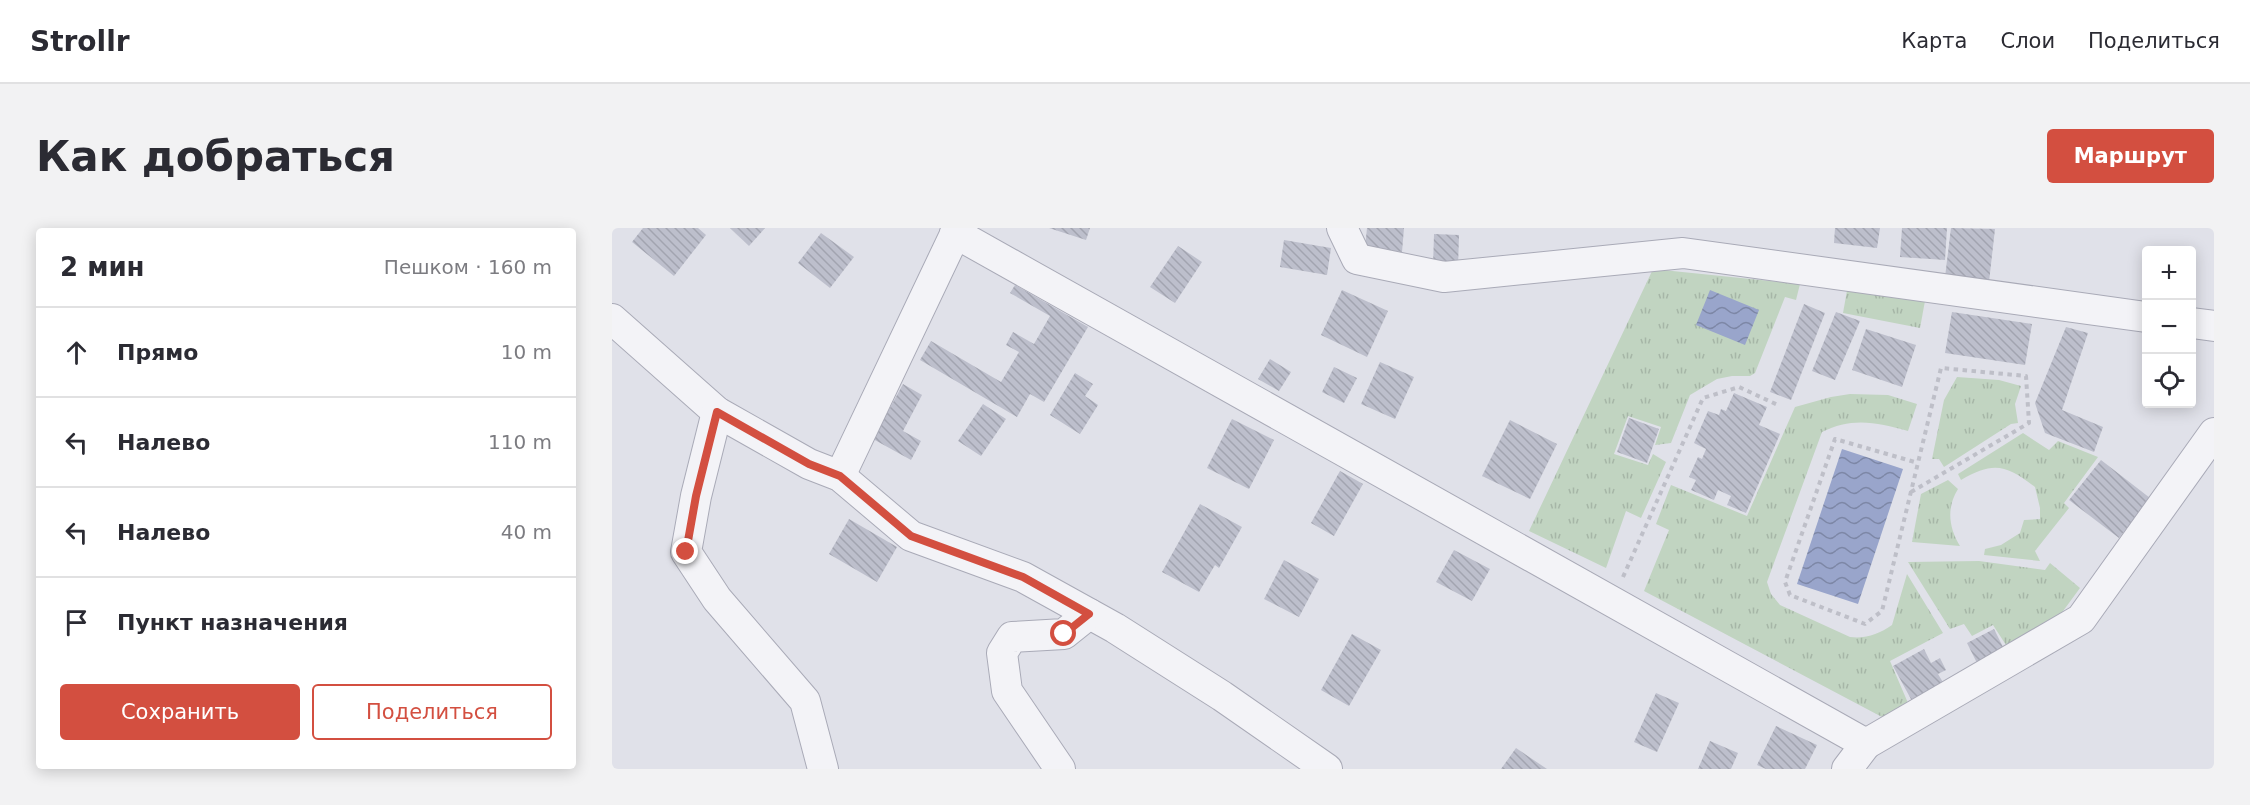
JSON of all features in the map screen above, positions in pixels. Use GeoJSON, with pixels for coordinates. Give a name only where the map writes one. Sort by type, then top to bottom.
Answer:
{"type":"FeatureCollection","features":[{"type":"Feature","properties":{"kind":"street"},"geometry":{"type":"LineString","coordinates":[[1342,228],[1357,259],[1444,277],[1683,253],[2142,316]]}},
{"type":"Feature","properties":{"kind":"street"},"geometry":{"type":"LineString","coordinates":[[840,476],[956,231],[1866,744]]}},
{"type":"Feature","properties":{"kind":"street"},"geometry":{"type":"LineString","coordinates":[[612,319],[717,412],[809,464],[840,476],[911,536],[1023,577],[1115,628],[1221,696],[1327,769]]}},
{"type":"Feature","properties":{"kind":"street"},"geometry":{"type":"LineString","coordinates":[[2196,324],[2214,326]]}},
{"type":"Feature","properties":{"kind":"street"},"geometry":{"type":"LineString","coordinates":[[717,412],[696,496],[686,552],[717,599],[805,701],[823,769]]}},
{"type":"Feature","properties":{"kind":"street"},"geometry":{"type":"LineString","coordinates":[[1846,769],[1866,744],[2082,619],[2214,433]]}},
{"type":"Feature","properties":{"kind":"street"},"geometry":{"type":"LineString","coordinates":[[1060,769],[1007,692],[1002,653],[1012,637],[1064,634],[1089,614]]}},
{"type":"Feature","properties":{"kind":"path"},"geometry":{"type":"LineString","coordinates":[[1911,492],[2029,423],[2026,376],[1941,368],[1911,492],[1882,610],[1865,624],[1790,595],[1785,582],[1835,439],[1918,463]]}},
{"type":"Feature","properties":{"kind":"path"},"geometry":{"type":"LineString","coordinates":[[1620,583],[1703,398],[1739,387],[1780,406]]}},
{"type":"Feature","properties":{"kind":"green space"},"geometry":{"type":"Polygon","coordinates":[[[1653,269],[1800,284],[1796,300],[1785,297],[1755,373],[1750,376],[1717,379],[1690,395],[1671,443],[1655,445],[1661,427],[1628,416],[1614,454],[1648,465],[1653,454],[1666,462],[1641,518],[1626,511],[1606,568],[1529,531],[1653,269]]]}},
{"type":"Feature","properties":{"kind":"green space"},"geometry":{"type":"Polygon","coordinates":[[[1848,285],[1925,301],[1920,328],[1843,313],[1848,285]]]}},
{"type":"Feature","properties":{"kind":"green space"},"geometry":{"type":"Polygon","coordinates":[[[1957,377],[1999,380],[2021,386],[2015,404],[2018,423],[2011,424],[1944,467],[1939,459],[1932,459],[1944,400],[1957,377]]]}},
{"type":"Feature","properties":{"kind":"green space"},"geometry":{"type":"Polygon","coordinates":[[[1850,394],[1888,395],[1917,404],[1908,431],[1875,423],[1854,423],[1843,424],[1822,432],[1767,582],[1771,594],[1780,605],[1850,637],[1861,637],[1877,633],[1892,625],[1907,574],[1943,633],[1890,661],[1908,703],[1882,717],[1644,591],[1669,530],[1656,524],[1671,485],[1747,516],[1795,407],[1850,394]]]}},
{"type":"Feature","properties":{"kind":"green space"},"geometry":{"type":"Polygon","coordinates":[[[2023,433],[2049,450],[2058,441],[2098,457],[2064,503],[2069,508],[2035,551],[2040,561],[1984,555],[1985,549],[2001,545],[2020,533],[2024,520],[2040,519],[2035,487],[2016,474],[1999,468],[1982,470],[1961,480],[1958,474],[2023,433]]]}},
{"type":"Feature","properties":{"kind":"green space"},"geometry":{"type":"Polygon","coordinates":[[[1948,480],[1958,489],[1952,503],[1950,518],[1953,532],[1960,546],[1912,542],[1921,494],[1948,480]]]}},
{"type":"Feature","properties":{"kind":"green space"},"geometry":{"type":"Polygon","coordinates":[[[1979,561],[2045,570],[2050,563],[2080,588],[2055,622],[2006,645],[1993,625],[1972,636],[1964,624],[1950,629],[1908,562],[1979,561]]]}},
{"type":"Feature","properties":{"kind":"water"},"geometry":{"type":"Polygon","coordinates":[[[1710,290],[1759,310],[1745,345],[1696,325],[1710,290]]]}},
{"type":"Feature","properties":{"kind":"water"},"geometry":{"type":"Polygon","coordinates":[[[1842,449],[1903,469],[1858,604],[1797,584],[1842,449]]]}},
{"type":"Feature","properties":{"kind":"building"},"geometry":{"type":"Polygon","coordinates":[[[643,228],[698,228],[706,235],[674,276],[632,242],[643,228]]]}},
{"type":"Feature","properties":{"kind":"building"},"geometry":{"type":"Polygon","coordinates":[[[730,228],[765,228],[749,246],[730,228]]]}},
{"type":"Feature","properties":{"kind":"building"},"geometry":{"type":"Polygon","coordinates":[[[1049,228],[1090,228],[1086,240],[1049,228]]]}},
{"type":"Feature","properties":{"kind":"building"},"geometry":{"type":"Polygon","coordinates":[[[1367,228],[1404,228],[1402,252],[1365,248],[1367,228]]]}},
{"type":"Feature","properties":{"kind":"building"},"geometry":{"type":"Polygon","coordinates":[[[1835,228],[1880,228],[1877,248],[1834,243],[1835,228]]]}},
{"type":"Feature","properties":{"kind":"building"},"geometry":{"type":"Polygon","coordinates":[[[1902,228],[1947,228],[1945,260],[1900,257],[1902,228]]]}},
{"type":"Feature","properties":{"kind":"building"},"geometry":{"type":"Polygon","coordinates":[[[1951,228],[1995,229],[1989,282],[1945,277],[1951,228]]]}},
{"type":"Feature","properties":{"kind":"building"},"geometry":{"type":"Polygon","coordinates":[[[821,233],[854,257],[830,288],[798,263],[821,233]]]}},
{"type":"Feature","properties":{"kind":"building"},"geometry":{"type":"Polygon","coordinates":[[[1434,234],[1459,235],[1458,267],[1433,266],[1434,234]]]}},
{"type":"Feature","properties":{"kind":"building"},"geometry":{"type":"Polygon","coordinates":[[[1284,240],[1331,248],[1327,275],[1280,267],[1284,240]]]}},
{"type":"Feature","properties":{"kind":"building"},"geometry":{"type":"Polygon","coordinates":[[[1178,246],[1202,262],[1175,303],[1150,287],[1178,246]]]}},
{"type":"Feature","properties":{"kind":"building"},"geometry":{"type":"Polygon","coordinates":[[[1015,285],[1088,327],[1044,402],[1030,394],[1017,417],[920,360],[931,341],[1001,382],[1019,352],[1006,345],[1013,332],[1034,344],[1050,316],[1010,293],[1015,285]]]}},
{"type":"Feature","properties":{"kind":"building"},"geometry":{"type":"Polygon","coordinates":[[[1342,290],[1388,311],[1367,357],[1321,335],[1342,290]]]}},
{"type":"Feature","properties":{"kind":"building"},"geometry":{"type":"Polygon","coordinates":[[[1804,304],[1825,313],[1791,400],[1770,392],[1804,304]]]}},
{"type":"Feature","properties":{"kind":"building"},"geometry":{"type":"Polygon","coordinates":[[[1836,312],[1860,321],[1835,380],[1812,371],[1836,312]]]}},
{"type":"Feature","properties":{"kind":"building"},"geometry":{"type":"Polygon","coordinates":[[[1952,312],[2032,324],[2025,365],[1945,353],[1952,312]]]}},
{"type":"Feature","properties":{"kind":"building"},"geometry":{"type":"Polygon","coordinates":[[[2066,327],[2088,333],[2062,410],[2103,427],[2094,452],[2045,433],[2035,403],[2066,327]]]}},
{"type":"Feature","properties":{"kind":"building"},"geometry":{"type":"Polygon","coordinates":[[[1866,329],[1916,345],[1902,387],[1852,370],[1866,329]]]}},
{"type":"Feature","properties":{"kind":"building"},"geometry":{"type":"Polygon","coordinates":[[[1270,359],[1291,372],[1279,391],[1258,379],[1270,359]]]}},
{"type":"Feature","properties":{"kind":"building"},"geometry":{"type":"Polygon","coordinates":[[[1380,362],[1414,377],[1395,419],[1361,404],[1380,362]]]}},
{"type":"Feature","properties":{"kind":"building"},"geometry":{"type":"Polygon","coordinates":[[[1334,367],[1357,378],[1344,403],[1322,392],[1334,367]]]}},
{"type":"Feature","properties":{"kind":"building"},"geometry":{"type":"Polygon","coordinates":[[[1075,373],[1093,384],[1085,396],[1098,405],[1080,434],[1050,415],[1075,373]]]}},
{"type":"Feature","properties":{"kind":"building"},"geometry":{"type":"Polygon","coordinates":[[[903,384],[922,395],[903,431],[921,441],[911,460],[873,439],[903,384]]]}},
{"type":"Feature","properties":{"kind":"building"},"geometry":{"type":"Polygon","coordinates":[[[1734,393],[1767,407],[1759,425],[1780,434],[1746,513],[1727,505],[1731,496],[1718,490],[1714,500],[1691,490],[1696,480],[1689,477],[1698,457],[1702,459],[1706,449],[1694,443],[1708,411],[1719,415],[1721,409],[1726,411],[1734,393]]]}},
{"type":"Feature","properties":{"kind":"building"},"geometry":{"type":"Polygon","coordinates":[[[983,404],[1006,419],[981,456],[958,441],[983,404]]]}},
{"type":"Feature","properties":{"kind":"building"},"geometry":{"type":"Polygon","coordinates":[[[1629,418],[1659,429],[1647,463],[1617,452],[1629,418]]]}},
{"type":"Feature","properties":{"kind":"building"},"geometry":{"type":"Polygon","coordinates":[[[1232,419],[1274,440],[1249,489],[1207,468],[1232,419]]]}},
{"type":"Feature","properties":{"kind":"building"},"geometry":{"type":"Polygon","coordinates":[[[1510,420],[1557,444],[1530,499],[1482,476],[1510,420]]]}},
{"type":"Feature","properties":{"kind":"building"},"geometry":{"type":"Polygon","coordinates":[[[2101,460],[2150,498],[2119,538],[2069,500],[2101,460]]]}},
{"type":"Feature","properties":{"kind":"building"},"geometry":{"type":"Polygon","coordinates":[[[1340,471],[1363,484],[1334,536],[1311,523],[1340,471]]]}},
{"type":"Feature","properties":{"kind":"building"},"geometry":{"type":"Polygon","coordinates":[[[1200,504],[1242,527],[1219,568],[1215,565],[1199,592],[1162,572],[1200,504]]]}},
{"type":"Feature","properties":{"kind":"building"},"geometry":{"type":"Polygon","coordinates":[[[849,519],[897,547],[877,582],[829,554],[849,519]]]}},
{"type":"Feature","properties":{"kind":"building"},"geometry":{"type":"Polygon","coordinates":[[[1454,550],[1490,569],[1472,601],[1436,582],[1454,550]]]}},
{"type":"Feature","properties":{"kind":"building"},"geometry":{"type":"Polygon","coordinates":[[[1284,560],[1319,579],[1299,617],[1264,599],[1284,560]]]}},
{"type":"Feature","properties":{"kind":"building"},"geometry":{"type":"Polygon","coordinates":[[[1994,629],[2004,649],[1977,663],[1967,643],[1994,629]]]}},
{"type":"Feature","properties":{"kind":"building"},"geometry":{"type":"Polygon","coordinates":[[[1352,634],[1381,650],[1349,706],[1321,690],[1352,634]]]}},
{"type":"Feature","properties":{"kind":"building"},"geometry":{"type":"Polygon","coordinates":[[[1924,649],[1931,663],[1940,658],[1946,670],[1938,674],[1944,684],[1912,701],[1893,666],[1924,649]]]}},
{"type":"Feature","properties":{"kind":"building"},"geometry":{"type":"Polygon","coordinates":[[[1656,693],[1679,703],[1657,752],[1634,742],[1656,693]]]}},
{"type":"Feature","properties":{"kind":"building"},"geometry":{"type":"Polygon","coordinates":[[[1776,726],[1817,745],[1805,769],[1766,769],[1757,765],[1776,726]]]}},
{"type":"Feature","properties":{"kind":"building"},"geometry":{"type":"Polygon","coordinates":[[[1710,741],[1738,753],[1731,769],[1698,769],[1710,741]]]}},
{"type":"Feature","properties":{"kind":"building"},"geometry":{"type":"Polygon","coordinates":[[[1516,748],[1547,769],[1501,769],[1516,748]]]}},
{"type":"Feature","properties":{"kind":"route"},"geometry":{"type":"LineString","coordinates":[[686,552],[696,496],[717,412],[809,464],[840,476],[911,536],[1023,577],[1089,614],[1064,634]]}}]}
